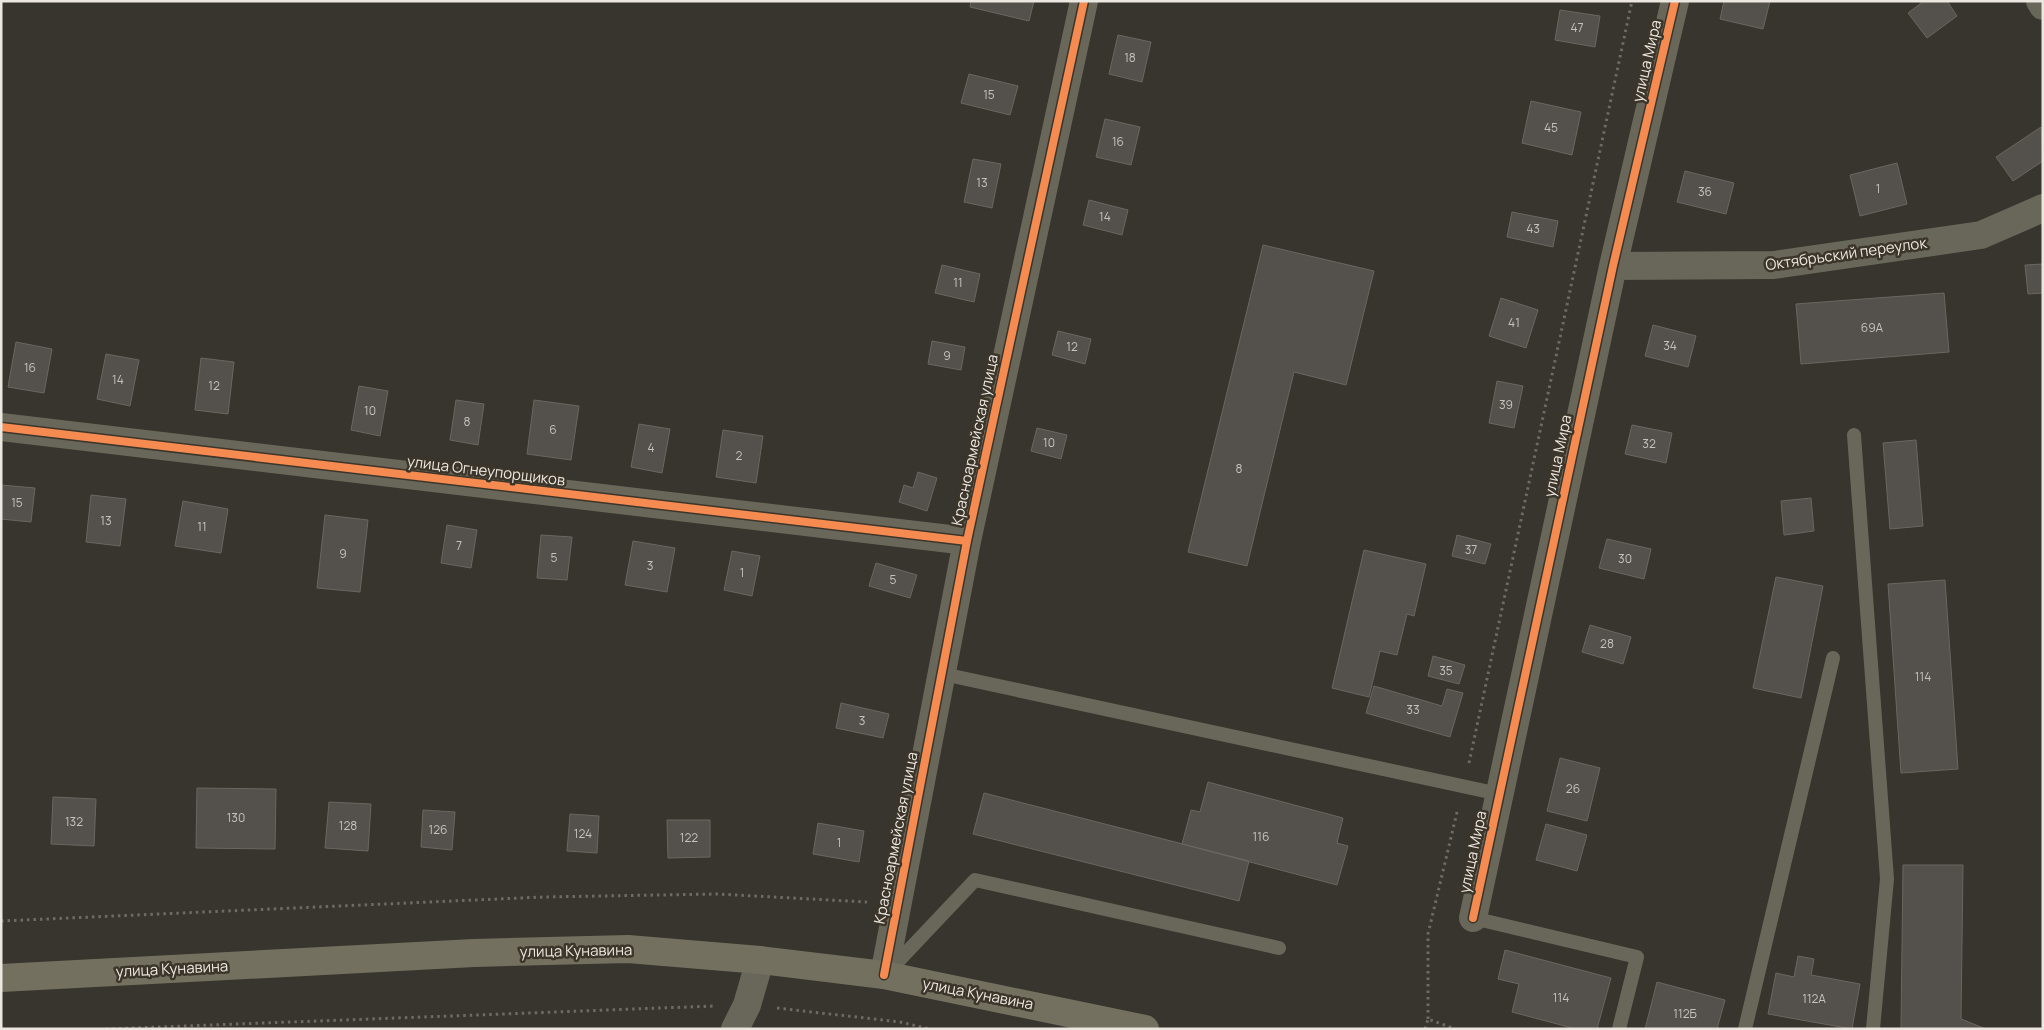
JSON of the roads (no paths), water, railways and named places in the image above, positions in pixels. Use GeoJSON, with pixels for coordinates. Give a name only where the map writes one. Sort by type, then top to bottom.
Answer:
{"type":"FeatureCollection","features":[{"type":"Feature","properties":{"kind":"main road","name":"улица Кунавина"},"geometry":{"type":"LineString","coordinates":[[1,978],[474,953],[628,950],[760,960],[884,975],[1145,1029]]}},
{"type":"Feature","properties":{"kind":"street","name":"Красноармейская улица"},"geometry":{"type":"LineString","coordinates":[[884,975],[896,903],[943,674],[967,541],[1084,1]]}},
{"type":"Feature","properties":{"kind":"street","name":"улица Мира"},"geometry":{"type":"LineString","coordinates":[[1473,918],[1613,266],[1675,1]]}},
{"type":"Feature","properties":{"kind":"street"},"geometry":{"type":"LineString","coordinates":[[2040,1],[2043,6]]}},
{"type":"Feature","properties":{"kind":"street","name":"Октябрьский переулок"},"geometry":{"type":"LineString","coordinates":[[1613,266],[1774,266],[1981,235],[2043,208]]}},
{"type":"Feature","properties":{"kind":"street","name":"улица Огнеупорщиков"},"geometry":{"type":"LineString","coordinates":[[1,427],[967,541]]}},
{"type":"Feature","properties":{"kind":"street"},"geometry":{"type":"LineString","coordinates":[[735,1029],[747,1004],[760,960]]}},
{"type":"Feature","properties":{"kind":"lane"},"geometry":{"type":"LineString","coordinates":[[1854,435],[1886,879],[1873,1029]]}},
{"type":"Feature","properties":{"kind":"lane"},"geometry":{"type":"LineString","coordinates":[[1746,1029],[1833,658]]}},
{"type":"Feature","properties":{"kind":"lane"},"geometry":{"type":"LineString","coordinates":[[943,674],[1499,794]]}},
{"type":"Feature","properties":{"kind":"lane"},"geometry":{"type":"LineString","coordinates":[[884,975],[975,880],[1279,948]]}},
{"type":"Feature","properties":{"kind":"lane"},"geometry":{"type":"LineString","coordinates":[[1473,918],[1637,956],[1619,1029]]}}]}
